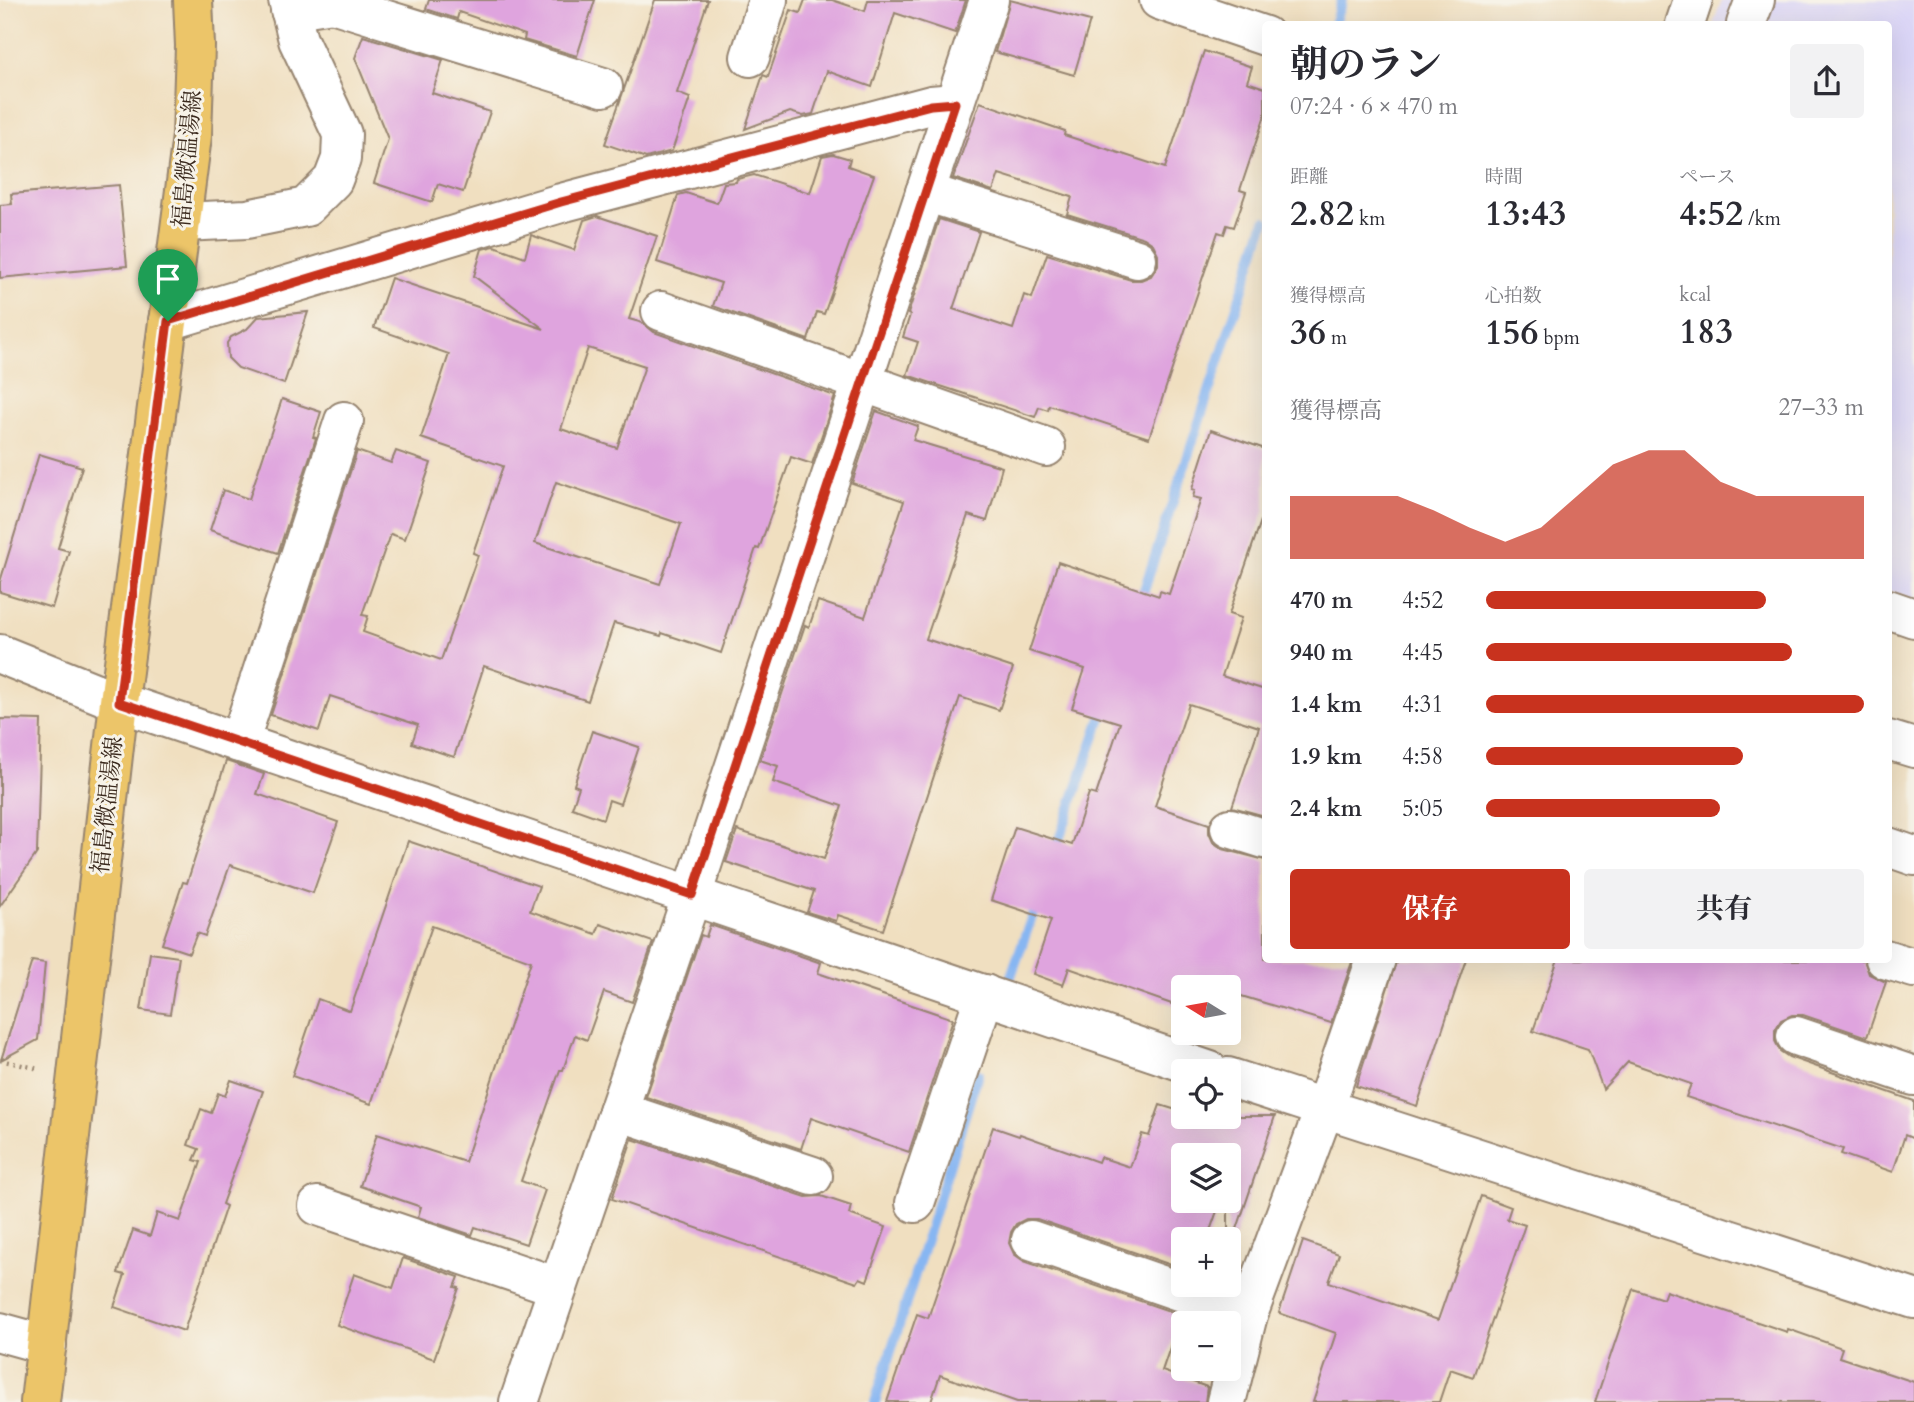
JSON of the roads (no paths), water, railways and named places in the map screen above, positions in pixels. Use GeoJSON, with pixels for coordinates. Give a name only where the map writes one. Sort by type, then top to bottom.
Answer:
{"type":"FeatureCollection","features":[{"type":"Feature","properties":{"kind":"main road","name":"福島微温湯線"},"geometry":{"type":"LineString","coordinates":[[40,1402],[119,702],[192,136],[195,46],[193,0]]}},
{"type":"Feature","properties":{"kind":"street"},"geometry":{"type":"LineString","coordinates":[[750,57],[768,0]]}},
{"type":"Feature","properties":{"kind":"street"},"geometry":{"type":"LineString","coordinates":[[530,1399],[558,1287],[692,895],[989,0]]}},
{"type":"Feature","properties":{"kind":"street"},"geometry":{"type":"LineString","coordinates":[[1159,0],[1262,35]]}},
{"type":"Feature","properties":{"kind":"street"},"geometry":{"type":"LineString","coordinates":[[1686,21],[1693,0]]}},
{"type":"Feature","properties":{"kind":"street"},"geometry":{"type":"LineString","coordinates":[[1747,21],[1755,0]]}},
{"type":"Feature","properties":{"kind":"street"},"geometry":{"type":"LineString","coordinates":[[182,222],[247,219],[306,207],[333,180],[341,159],[342,134],[298,40],[289,5],[332,3],[603,87]]}},
{"type":"Feature","properties":{"kind":"street"},"geometry":{"type":"LineString","coordinates":[[168,321],[561,202],[931,105],[955,103]]}},
{"type":"Feature","properties":{"kind":"street"},"geometry":{"type":"LineString","coordinates":[[925,192],[1137,259]]}},
{"type":"Feature","properties":{"kind":"street"},"geometry":{"type":"LineString","coordinates":[[661,311],[1046,447]]}},
{"type":"Feature","properties":{"kind":"street"},"geometry":{"type":"LineString","coordinates":[[239,743],[344,421]]}},
{"type":"Feature","properties":{"kind":"street"},"geometry":{"type":"LineString","coordinates":[[1892,610],[1914,618]]}},
{"type":"Feature","properties":{"kind":"street"},"geometry":{"type":"LineString","coordinates":[[0,654],[119,702],[1175,1059]]}},
{"type":"Feature","properties":{"kind":"street"},"geometry":{"type":"LineString","coordinates":[[1892,741],[1914,748]]}},
{"type":"Feature","properties":{"kind":"street"},"geometry":{"type":"LineString","coordinates":[[1230,828],[1262,838]]}},
{"type":"Feature","properties":{"kind":"street"},"geometry":{"type":"LineString","coordinates":[[1892,848],[1914,856]]}},
{"type":"Feature","properties":{"kind":"street"},"geometry":{"type":"LineString","coordinates":[[1892,961],[1914,968]]}},
{"type":"Feature","properties":{"kind":"street"},"geometry":{"type":"LineString","coordinates":[[1226,1402],[1248,1315],[1324,1110],[1375,963]]}},
{"type":"Feature","properties":{"kind":"street"},"geometry":{"type":"LineString","coordinates":[[915,1203],[985,994]]}},
{"type":"Feature","properties":{"kind":"street"},"geometry":{"type":"LineString","coordinates":[[1796,1036],[1914,1076]]}},
{"type":"Feature","properties":{"kind":"street"},"geometry":{"type":"LineString","coordinates":[[1241,1081],[1914,1299]]}},
{"type":"Feature","properties":{"kind":"street"},"geometry":{"type":"LineString","coordinates":[[618,1111],[813,1176]]}},
{"type":"Feature","properties":{"kind":"street"},"geometry":{"type":"LineString","coordinates":[[318,1206],[558,1287]]}},
{"type":"Feature","properties":{"kind":"street"},"geometry":{"type":"LineString","coordinates":[[1031,1240],[1248,1315]]}},
{"type":"Feature","properties":{"kind":"street"},"geometry":{"type":"LineString","coordinates":[[0,1332],[47,1345]]}},
{"type":"Feature","properties":{"kind":"waterway"},"geometry":{"type":"LineString","coordinates":[[1335,21],[1342,0]]}},
{"type":"Feature","properties":{"kind":"waterway"},"geometry":{"type":"LineString","coordinates":[[1140,602],[1262,230]]}},
{"type":"Feature","properties":{"kind":"waterway"},"geometry":{"type":"LineString","coordinates":[[1054,854],[1106,704]]}},
{"type":"Feature","properties":{"kind":"waterway"},"geometry":{"type":"LineString","coordinates":[[1004,996],[1037,902]]}},
{"type":"Feature","properties":{"kind":"waterway"},"geometry":{"type":"LineString","coordinates":[[875,1402],[978,1074]]}}]}
